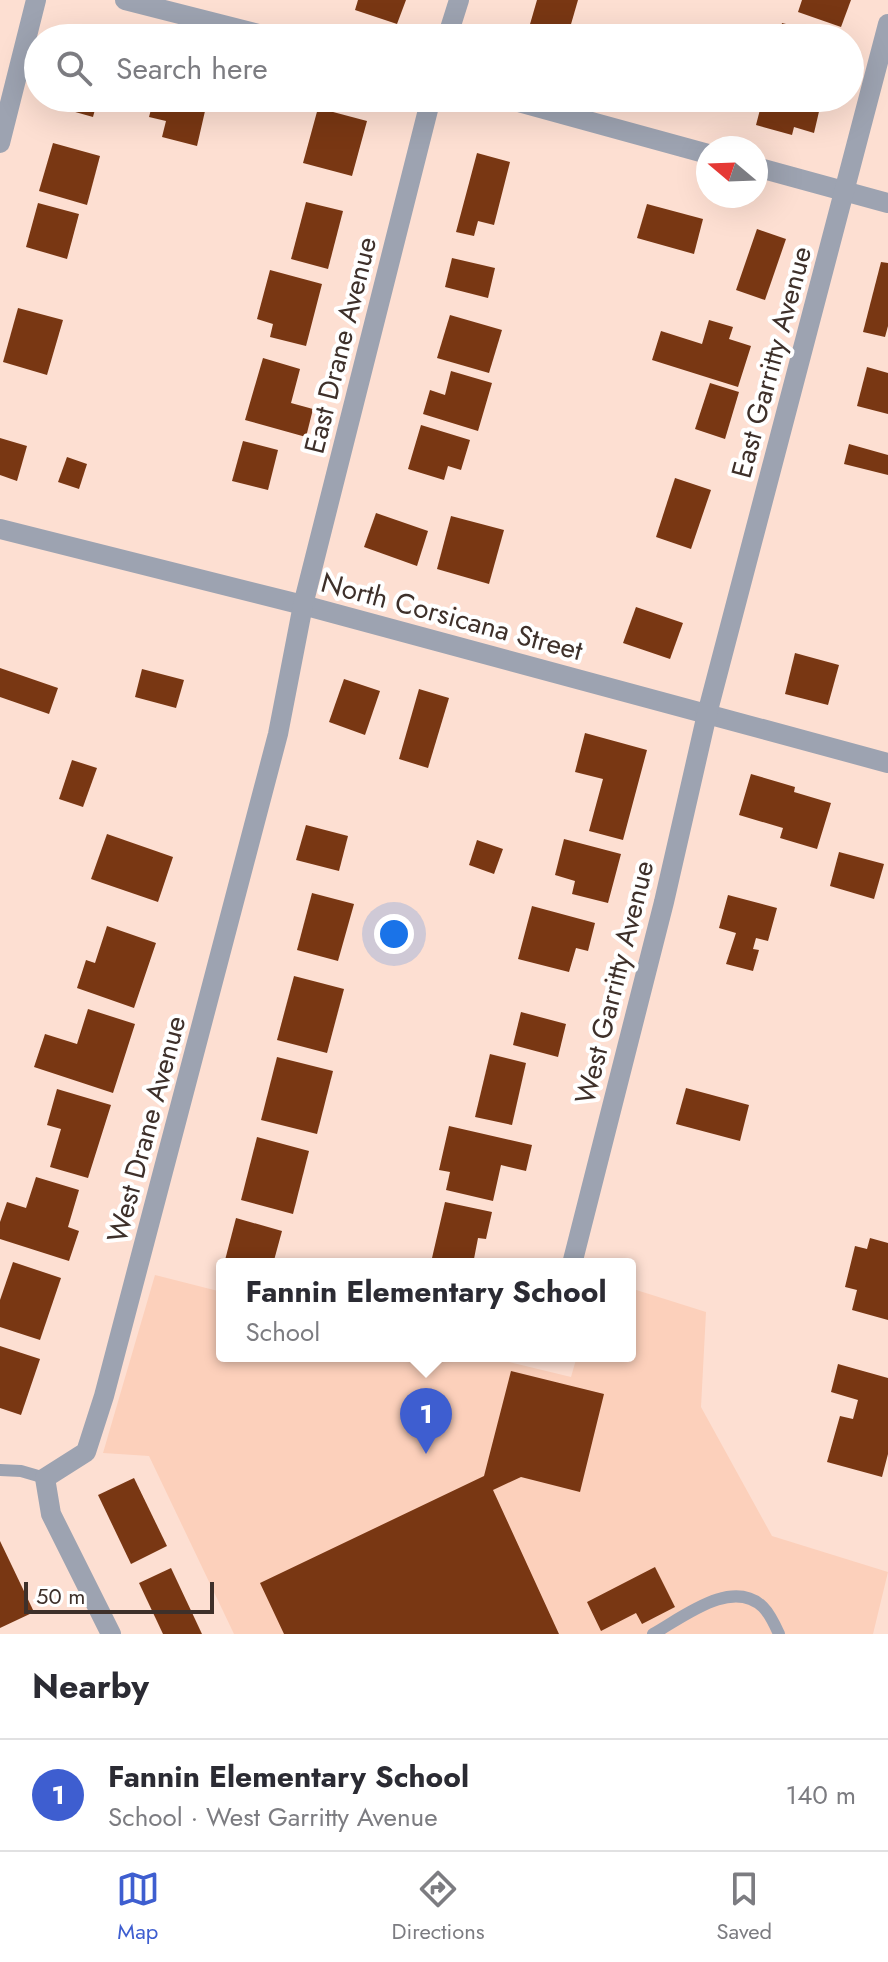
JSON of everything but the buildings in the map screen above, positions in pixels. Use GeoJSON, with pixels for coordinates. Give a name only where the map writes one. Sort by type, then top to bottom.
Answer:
{"type":"FeatureCollection","features":[{"type":"Feature","properties":{"kind":"street"},"geometry":{"type":"LineString","coordinates":[[30,24],[36,0]]}},
{"type":"Feature","properties":{"kind":"street"},"geometry":{"type":"LineString","coordinates":[[125,0],[219,24]]}},
{"type":"Feature","properties":{"kind":"street"},"geometry":{"type":"LineString","coordinates":[[451,24],[459,0]]}},
{"type":"Feature","properties":{"kind":"street","name":"East Garritty Avenue"},"geometry":{"type":"LineString","coordinates":[[707,714],[888,24]]}},
{"type":"Feature","properties":{"kind":"street"},"geometry":{"type":"LineString","coordinates":[[0,143],[24,48]]}},
{"type":"Feature","properties":{"kind":"street","name":"East Drane Avenue"},"geometry":{"type":"LineString","coordinates":[[303,605],[427,112]]}},
{"type":"Feature","properties":{"kind":"street"},"geometry":{"type":"LineString","coordinates":[[555,112],[696,151]]}},
{"type":"Feature","properties":{"kind":"street"},"geometry":{"type":"LineString","coordinates":[[768,170],[888,203]]}},
{"type":"Feature","properties":{"kind":"street","name":"North Corsicana Street"},"geometry":{"type":"LineString","coordinates":[[0,529],[303,605],[888,763]]}},
{"type":"Feature","properties":{"kind":"street","name":"West Drane Avenue"},"geometry":{"type":"LineString","coordinates":[[45,1478],[86,1452],[104,1396],[278,734],[303,605]]}},
{"type":"Feature","properties":{"kind":"street","name":"West Garritty Avenue"},"geometry":{"type":"LineString","coordinates":[[574,1258],[664,902],[707,714]]}},
{"type":"Feature","properties":{"kind":"street"},"geometry":{"type":"LineString","coordinates":[[45,1478],[51,1514],[111,1634]]}},
{"type":"Feature","properties":{"kind":"lane"},"geometry":{"type":"LineString","coordinates":[[0,1470],[21,1471],[45,1478]]}},
{"type":"Feature","properties":{"kind":"lane"},"geometry":{"type":"LineString","coordinates":[[653,1634],[717,1600],[737,1594],[763,1607],[779,1634]]}},
{"type":"Feature","properties":{"kind":"shaded area"},"geometry":{"type":"Polygon","coordinates":[[[155,1275],[216,1290],[216,1362],[509,1362],[571,1377],[575,1362],[636,1362],[636,1290],[706,1312],[701,1407],[772,1536],[888,1572],[873,1634],[234,1634],[149,1456],[103,1453],[155,1275]]]}},
{"type":"Feature","properties":{"kind":"place","name":"Fannin Elementary School"},"geometry":{"type":"Point","coordinates":[426,1454]}}]}
